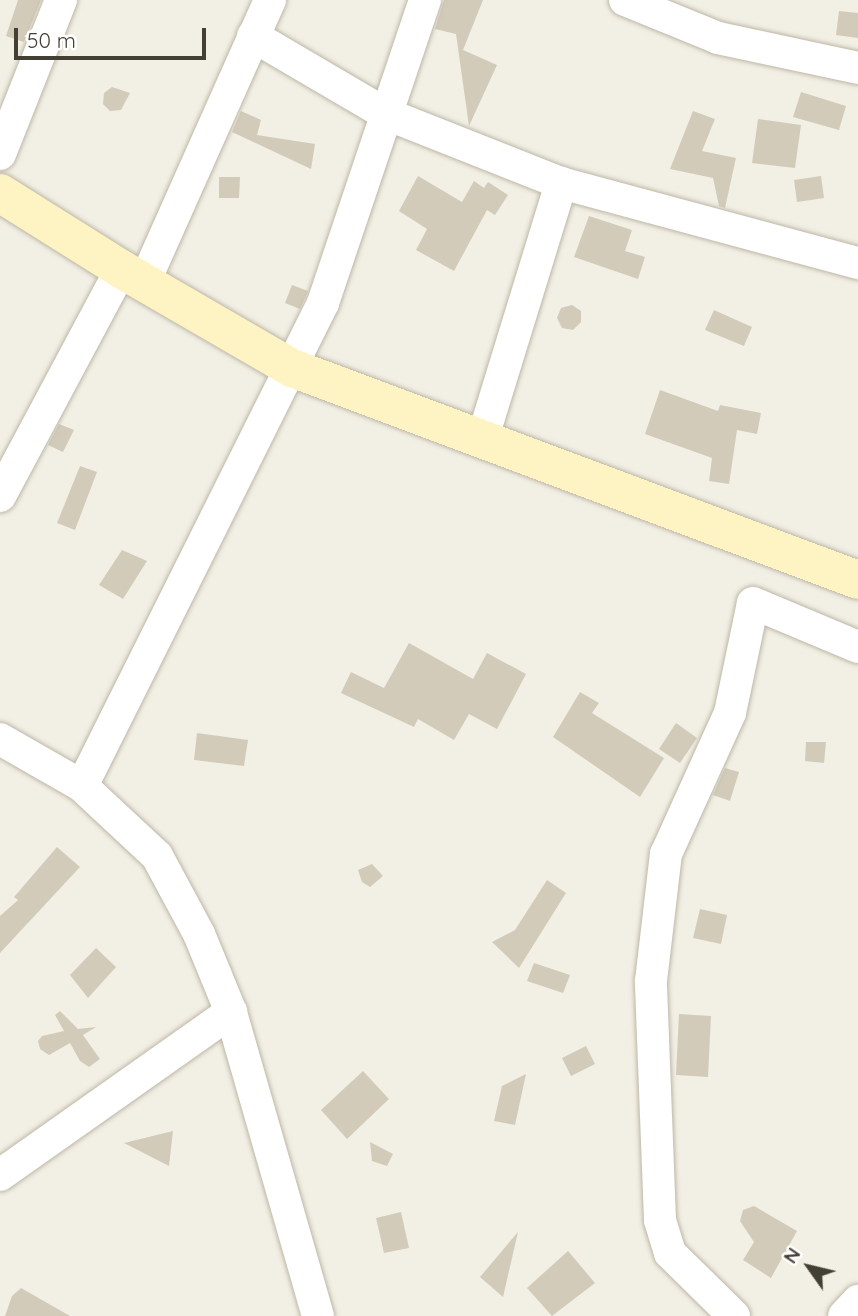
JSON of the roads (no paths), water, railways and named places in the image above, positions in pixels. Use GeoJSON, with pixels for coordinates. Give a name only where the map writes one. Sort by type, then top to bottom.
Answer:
{"type":"FeatureCollection","features":[{"type":"Feature","properties":{"kind":"street"},"geometry":{"type":"LineString","coordinates":[[0,154],[61,0]]}},
{"type":"Feature","properties":{"kind":"street"},"geometry":{"type":"LineString","coordinates":[[0,496],[132,276],[270,0]]}},
{"type":"Feature","properties":{"kind":"street"},"geometry":{"type":"LineString","coordinates":[[82,786],[323,303],[384,113],[425,0]]}},
{"type":"Feature","properties":{"kind":"street"},"geometry":{"type":"LineString","coordinates":[[625,0],[718,38],[858,68]]}},
{"type":"Feature","properties":{"kind":"street"},"geometry":{"type":"LineString","coordinates":[[253,36],[384,113],[561,183],[858,263]]}},
{"type":"Feature","properties":{"kind":"street"},"geometry":{"type":"LineString","coordinates":[[483,437],[561,183]]}},
{"type":"Feature","properties":{"kind":"street"},"geometry":{"type":"LineString","coordinates":[[0,193],[132,276],[292,368],[483,437],[858,580]]}},
{"type":"Feature","properties":{"kind":"street"},"geometry":{"type":"LineString","coordinates":[[734,1316],[670,1253],[660,1220],[651,981],[666,854],[730,713],[753,603],[858,647]]}},
{"type":"Feature","properties":{"kind":"street"},"geometry":{"type":"LineString","coordinates":[[0,739],[82,786],[157,856],[199,934],[231,1012],[318,1316]]}},
{"type":"Feature","properties":{"kind":"street"},"geometry":{"type":"LineString","coordinates":[[0,1175],[231,1012]]}},
{"type":"Feature","properties":{"kind":"street"},"geometry":{"type":"LineString","coordinates":[[844,1316],[858,1301]]}}]}
